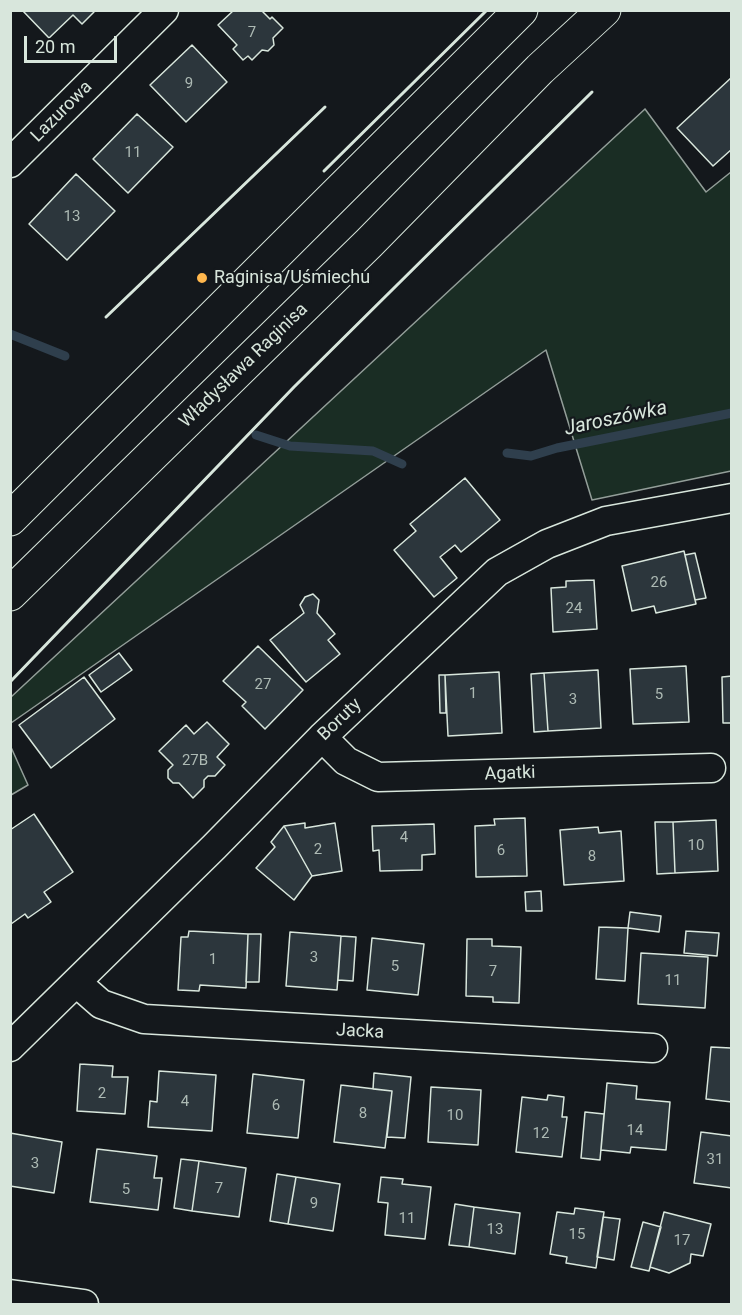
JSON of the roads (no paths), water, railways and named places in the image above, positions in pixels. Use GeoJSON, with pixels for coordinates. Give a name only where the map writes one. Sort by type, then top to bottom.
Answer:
{"type":"FeatureCollection","features":[{"type":"Feature","properties":{"kind":"main road"},"geometry":{"type":"LineString","coordinates":[[10,519],[521,10]]}},
{"type":"Feature","properties":{"kind":"main road","name":"Władysława Raginisa"},"geometry":{"type":"LineString","coordinates":[[10,594],[369,243],[540,69],[604,10]]}},
{"type":"Feature","properties":{"kind":"street","name":"Lazurowa"},"geometry":{"type":"LineString","coordinates":[[10,163],[164,10]]}},
{"type":"Feature","properties":{"kind":"street","name":"Boruty"},"geometry":{"type":"LineString","coordinates":[[10,1047],[77,983],[322,737],[496,572],[547,544],[606,521],[732,498]]}},
{"type":"Feature","properties":{"kind":"street","name":"Agatki"},"geometry":{"type":"LineString","coordinates":[[322,737],[346,761],[378,777],[711,768]]}},
{"type":"Feature","properties":{"kind":"street","name":"Jacka"},"geometry":{"type":"LineString","coordinates":[[77,983],[101,1004],[144,1019],[653,1048]]}},
{"type":"Feature","properties":{"kind":"street"},"geometry":{"type":"LineString","coordinates":[[10,1294],[84,1305]]}},
{"type":"Feature","properties":{"kind":"waterway","name":"Jaroszówka"},"geometry":{"type":"LineString","coordinates":[[10,334],[65,356]]}},
{"type":"Feature","properties":{"kind":"waterway","name":"Jaroszówka"},"geometry":{"type":"LineString","coordinates":[[507,453],[531,456],[557,448],[732,413]]}},
{"type":"Feature","properties":{"kind":"waterway"},"geometry":{"type":"LineString","coordinates":[[256,435],[290,446],[373,451],[402,464]]}},
{"type":"Feature","properties":{"kind":"place","name":"Raginisa/Uśmiechu"},"geometry":{"type":"Point","coordinates":[202,278]}}]}
